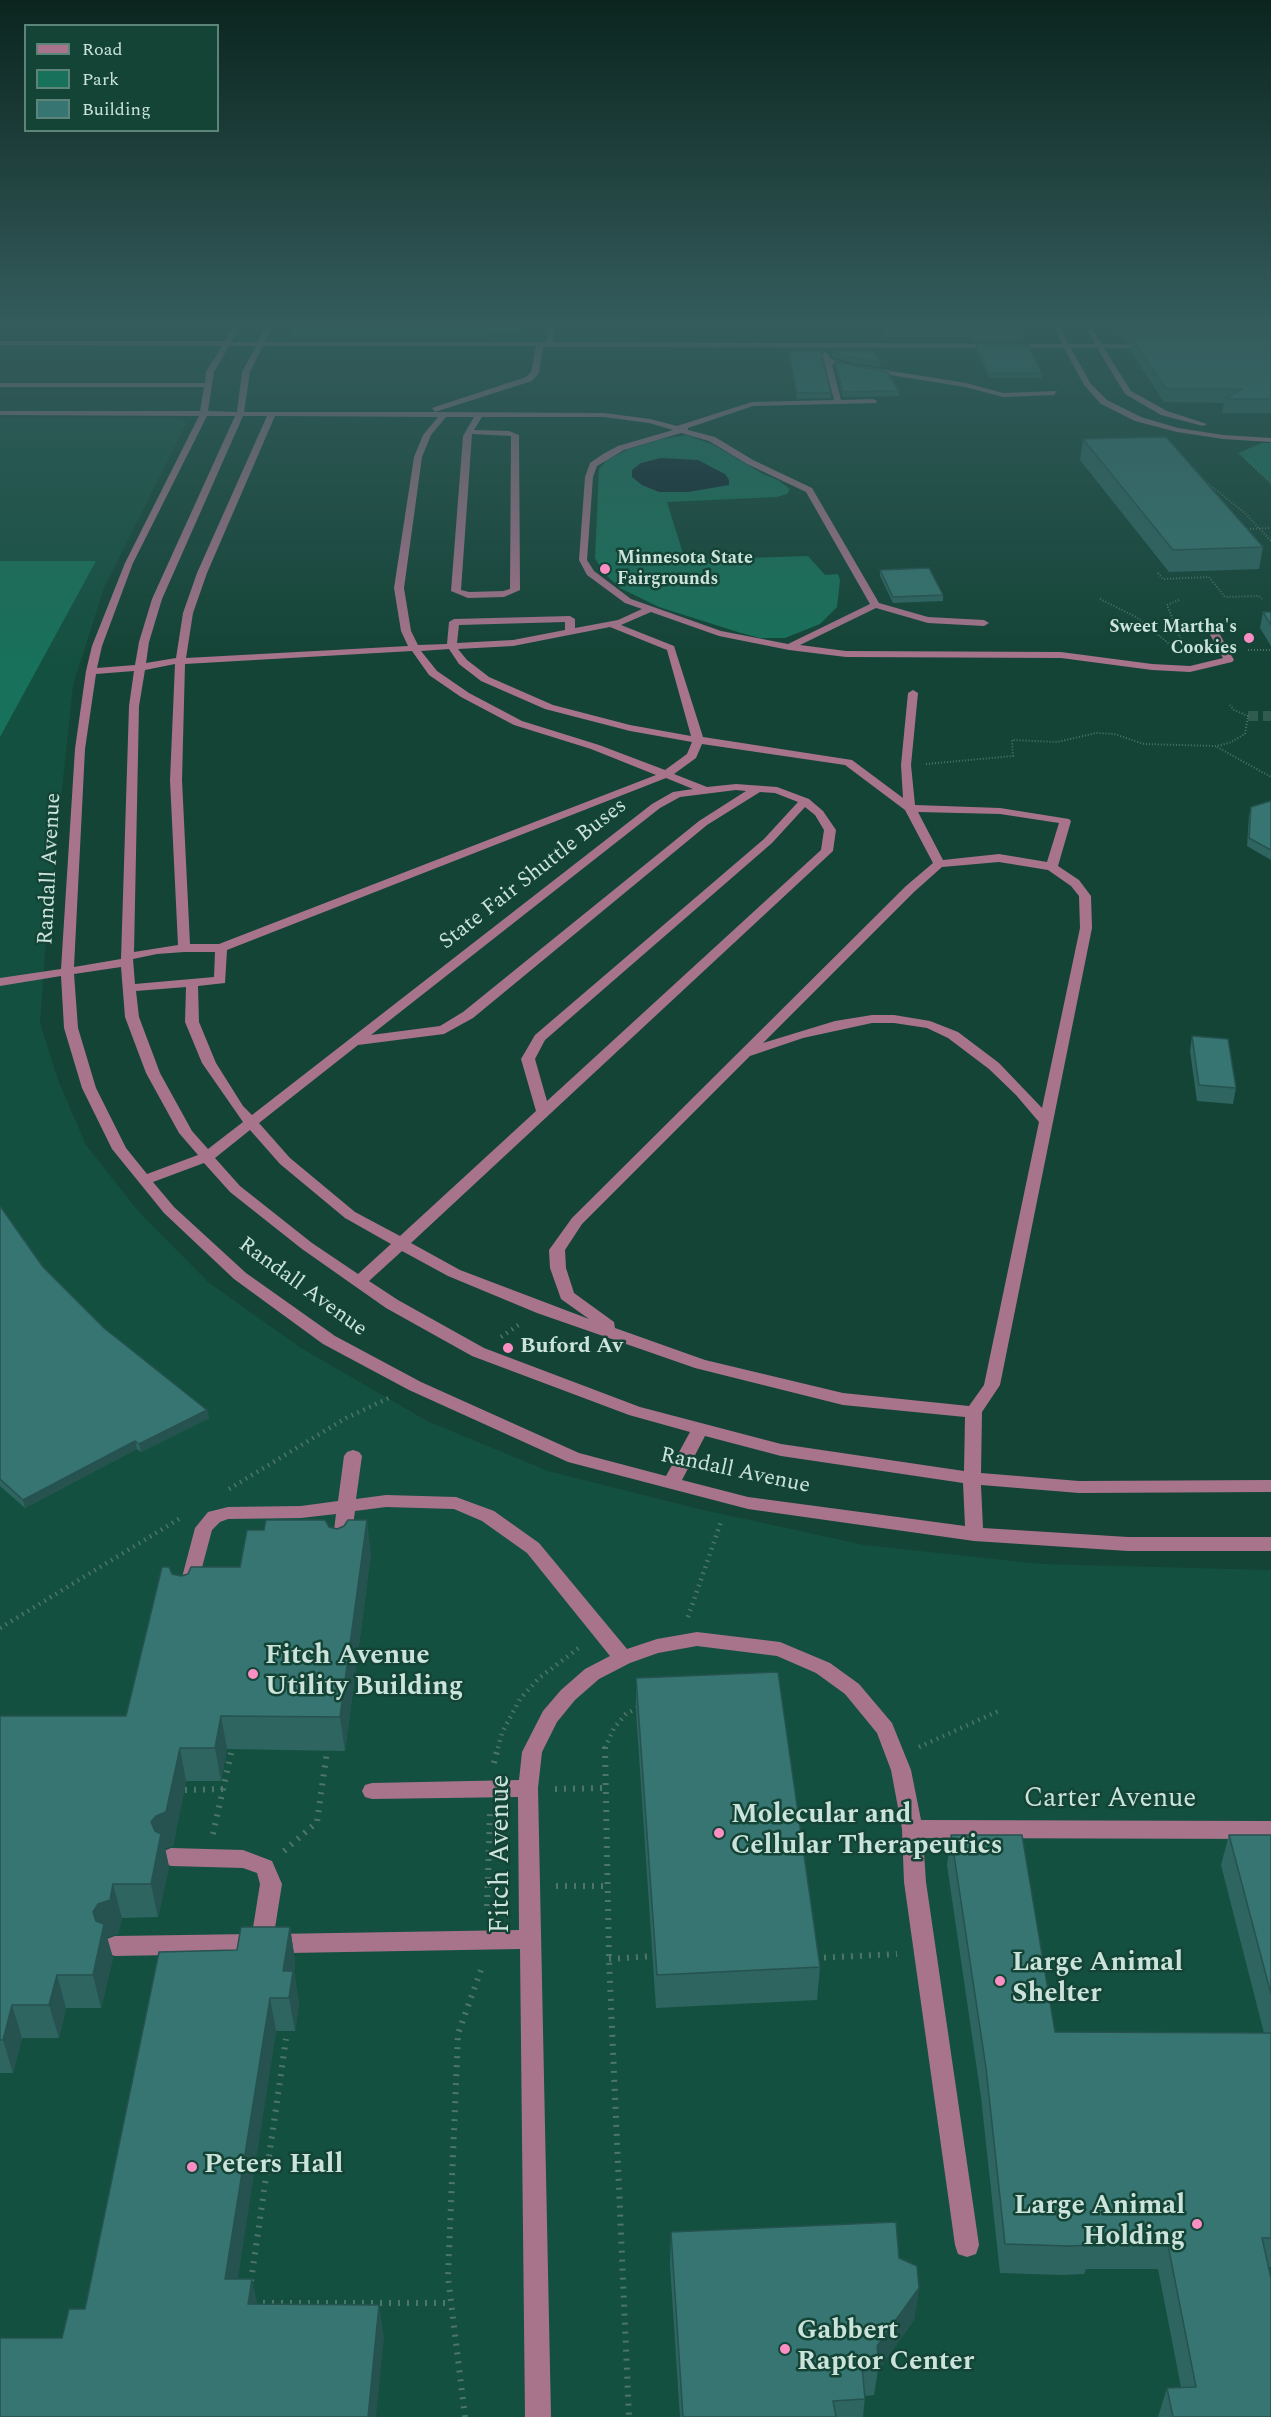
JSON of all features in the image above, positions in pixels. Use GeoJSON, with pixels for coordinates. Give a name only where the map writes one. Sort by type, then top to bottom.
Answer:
{"type":"FeatureCollection","features":[{"type":"Feature","properties":{"kind":"street","name":"Randall Avenue"},"geometry":{"type":"LineString","coordinates":[[193,437],[129,563],[97,646],[91,671],[80,749],[67,970],[70,1028],[89,1088],[119,1149],[169,1210],[240,1276],[329,1340],[415,1386],[574,1458],[748,1503],[974,1534],[1128,1544],[1271,1544]]}},
{"type":"Feature","properties":{"kind":"street","name":"Randall Avenue"},"geometry":{"type":"LineString","coordinates":[[230,437],[157,599],[144,642],[139,668],[132,747],[127,959],[132,1017],[153,1073],[186,1133],[235,1189],[306,1246],[359,1282],[392,1304],[478,1352],[635,1411],[781,1450],[972,1478],[1079,1486],[1271,1486]]}},
{"type":"Feature","properties":{"kind":"street"},"geometry":{"type":"LineString","coordinates":[[184,948],[176,780],[175,728],[178,662],[184,643],[188,613],[202,573],[262,437]]}},
{"type":"Feature","properties":{"kind":"street"},"geometry":{"type":"LineString","coordinates":[[427,437],[418,457],[399,588],[406,631],[433,673],[465,695],[518,723],[595,747],[703,789]]}},
{"type":"Feature","properties":{"kind":"street"},"geometry":{"type":"LineString","coordinates":[[469,437],[456,591],[468,595],[504,594],[515,590],[515,437]]}},
{"type":"Feature","properties":{"kind":"street"},"geometry":{"type":"LineString","coordinates":[[655,437],[621,448],[593,465],[589,477],[583,560],[590,573],[628,601],[719,633],[789,647],[869,654],[1061,655],[1152,667],[1190,669],[1229,660],[1213,631]]}},
{"type":"Feature","properties":{"kind":"street"},"geometry":{"type":"LineString","coordinates":[[706,437],[750,462],[809,490],[875,605]]}},
{"type":"Feature","properties":{"kind":"street"},"geometry":{"type":"LineString","coordinates":[[1237,437],[1271,440]]}},
{"type":"Feature","properties":{"kind":"street"},"geometry":{"type":"LineString","coordinates":[[789,647],[875,605],[928,620],[984,623]]}},
{"type":"Feature","properties":{"kind":"street"},"geometry":{"type":"LineString","coordinates":[[91,671],[139,668],[163,662],[513,643],[621,622],[651,609]]}},
{"type":"Feature","properties":{"kind":"street"},"geometry":{"type":"LineString","coordinates":[[570,632],[570,619],[454,622],[452,647],[463,662],[484,679],[549,707],[630,728],[848,762],[910,808],[1000,811],[1065,821],[1052,867]]}},
{"type":"Feature","properties":{"kind":"street"},"geometry":{"type":"LineString","coordinates":[[0,982],[127,959],[157,950],[221,948],[665,775],[692,756],[698,740],[671,648],[611,624]]}},
{"type":"Feature","properties":{"kind":"street"},"geometry":{"type":"LineString","coordinates":[[913,693],[906,765],[910,808],[939,864]]}},
{"type":"Feature","properties":{"kind":"street","name":"State Fair Shuttle Buses"},"geometry":{"type":"LineString","coordinates":[[144,1180],[207,1157],[656,806],[677,794],[703,789],[777,790],[805,801],[819,813],[830,830],[827,850],[359,1282]]}},
{"type":"Feature","properties":{"kind":"street"},"geometry":{"type":"LineString","coordinates":[[355,1041],[444,1030],[468,1015],[703,823],[757,789]]}},
{"type":"Feature","properties":{"kind":"street"},"geometry":{"type":"LineString","coordinates":[[543,1112],[528,1059],[540,1038],[768,841],[805,801]]}},
{"type":"Feature","properties":{"kind":"street"},"geometry":{"type":"LineString","coordinates":[[619,1335],[567,1295],[558,1268],[557,1250],[577,1221],[910,889],[939,864],[999,858],[1052,867],[1075,883],[1085,896],[1086,928],[992,1385],[974,1412],[972,1478],[974,1534]]}},
{"type":"Feature","properties":{"kind":"street"},"geometry":{"type":"LineString","coordinates":[[130,988],[220,980],[221,948]]}},
{"type":"Feature","properties":{"kind":"street"},"geometry":{"type":"LineString","coordinates":[[192,983],[192,1022],[209,1063],[238,1108],[285,1161],[350,1215],[454,1273],[543,1309],[701,1364],[843,1399],[974,1412]]}},
{"type":"Feature","properties":{"kind":"street"},"geometry":{"type":"LineString","coordinates":[[744,1053],[798,1035],[861,1021],[894,1019],[930,1025],[953,1035],[994,1066],[1021,1092],[1046,1122]]}},
{"type":"Feature","properties":{"kind":"street"},"geometry":{"type":"LineString","coordinates":[[671,1483],[700,1429]]}},
{"type":"Feature","properties":{"kind":"street"},"geometry":{"type":"LineString","coordinates":[[340,1553],[353,1456]]}},
{"type":"Feature","properties":{"kind":"street"},"geometry":{"type":"LineString","coordinates":[[186,1599],[204,1528],[214,1517],[228,1513],[301,1512],[386,1501],[456,1503],[488,1516],[533,1548],[623,1658]]}},
{"type":"Feature","properties":{"kind":"street","name":"Fitch Avenue"},"geometry":{"type":"LineString","coordinates":[[538,2417],[531,1939],[540,1788],[532,1752],[550,1716],[568,1695],[592,1674],[623,1658],[657,1646],[697,1640],[780,1649],[823,1668],[852,1689],[885,1729],[901,1770],[912,1829],[915,1882],[968,2245]]}},
{"type":"Feature","properties":{"kind":"street"},"geometry":{"type":"LineString","coordinates":[[372,1791],[540,1788]]}},
{"type":"Feature","properties":{"kind":"street","name":"Carter Avenue"},"geometry":{"type":"LineString","coordinates":[[912,1829],[1271,1830]]}},
{"type":"Feature","properties":{"kind":"street"},"geometry":{"type":"LineString","coordinates":[[171,1857],[243,1859],[265,1867],[271,1884],[261,1944]]}},
{"type":"Feature","properties":{"kind":"street"},"geometry":{"type":"LineString","coordinates":[[115,1946],[531,1939]]}},
{"type":"Feature","properties":{"kind":"path"},"geometry":{"type":"LineString","coordinates":[[1194,472],[1245,513],[1271,541]]}},
{"type":"Feature","properties":{"kind":"path"},"geometry":{"type":"LineString","coordinates":[[1237,529],[1271,528]]}},
{"type":"Feature","properties":{"kind":"path"},"geometry":{"type":"LineString","coordinates":[[1158,573],[1162,579],[1209,577],[1225,597],[1259,596],[1262,599]]}},
{"type":"Feature","properties":{"kind":"path"},"geometry":{"type":"LineString","coordinates":[[1100,598],[1136,616],[1178,651],[1185,647],[1167,605],[1179,600]]}},
{"type":"Feature","properties":{"kind":"path"},"geometry":{"type":"LineString","coordinates":[[906,765],[1013,756],[1011,740],[1057,742],[1096,733],[1114,734],[1144,744],[1216,746],[1229,743],[1245,734],[1248,717],[1234,710],[1230,705]]}},
{"type":"Feature","properties":{"kind":"path"},"geometry":{"type":"LineString","coordinates":[[1216,746],[1271,777]]}},
{"type":"Feature","properties":{"kind":"path"},"geometry":{"type":"LineString","coordinates":[[478,1352],[543,1309]]}},
{"type":"Feature","properties":{"kind":"path"},"geometry":{"type":"LineString","coordinates":[[224,1492],[346,1418],[415,1386]]}},
{"type":"Feature","properties":{"kind":"path"},"geometry":{"type":"LineString","coordinates":[[677,1620],[688,1618],[729,1498]]}},
{"type":"Feature","properties":{"kind":"path"},"geometry":{"type":"LineString","coordinates":[[0,1628],[183,1517]]}},
{"type":"Feature","properties":{"kind":"path"},"geometry":{"type":"LineString","coordinates":[[629,2417],[609,1959],[605,1746],[614,1728],[626,1714],[645,1704]]}},
{"type":"Feature","properties":{"kind":"path"},"geometry":{"type":"LineString","coordinates":[[897,1758],[1001,1710]]}},
{"type":"Feature","properties":{"kind":"path"},"geometry":{"type":"LineString","coordinates":[[207,1858],[232,1749]]}},
{"type":"Feature","properties":{"kind":"path"},"geometry":{"type":"LineString","coordinates":[[265,1867],[317,1822],[327,1751]]}},
{"type":"Feature","properties":{"kind":"path"},"geometry":{"type":"LineString","coordinates":[[540,1788],[606,1788]]}},
{"type":"Feature","properties":{"kind":"path"},"geometry":{"type":"LineString","coordinates":[[184,1790],[223,1789]]}},
{"type":"Feature","properties":{"kind":"path"},"geometry":{"type":"LineString","coordinates":[[487,1906],[490,1802]]}},
{"type":"Feature","properties":{"kind":"path"},"geometry":{"type":"LineString","coordinates":[[811,1958],[925,1953]]}},
{"type":"Feature","properties":{"kind":"path"},"geometry":{"type":"LineString","coordinates":[[609,1959],[653,1956]]}},
{"type":"Feature","properties":{"kind":"path"},"geometry":{"type":"LineString","coordinates":[[465,2417],[448,2277],[458,2034],[482,1967]]}},
{"type":"Feature","properties":{"kind":"path"},"geometry":{"type":"LineString","coordinates":[[286,2039],[248,2303],[451,2303]]}},
{"type":"Feature","properties":{"kind":"shaded area"},"geometry":{"type":"Polygon","coordinates":[[[0,437],[180,437],[104,588],[73,685],[45,952],[40,1023],[58,1080],[86,1145],[138,1211],[208,1282],[301,1348],[427,1421],[548,1471],[699,1509],[864,1545],[1041,1564],[1271,1570],[1271,2417],[0,2417],[0,437]]]}},
{"type":"Feature","properties":{"kind":"green space"},"geometry":{"type":"Polygon","coordinates":[[[691,437],[712,444],[790,489],[787,494],[777,497],[667,502],[685,560],[808,556],[825,575],[838,574],[840,580],[837,607],[820,624],[785,638],[760,638],[659,607],[620,588],[603,572],[595,558],[599,469],[607,460],[629,449],[662,439],[691,437]]]}},
{"type":"Feature","properties":{"kind":"green space"},"geometry":{"type":"Polygon","coordinates":[[[1262,443],[1271,443],[1271,483],[1238,453],[1262,443]]]}},
{"type":"Feature","properties":{"kind":"green space"},"geometry":{"type":"Polygon","coordinates":[[[0,561],[96,561],[0,737],[0,561]]]}},
{"type":"Feature","properties":{"kind":"water"},"geometry":{"type":"Polygon","coordinates":[[[661,458],[698,460],[725,474],[729,485],[688,492],[659,492],[642,485],[632,477],[632,470],[641,463],[661,458]]]}},
{"type":"Feature","properties":{"kind":"building"},"geometry":{"type":"Polygon","coordinates":[[[1166,437],[1263,547],[1173,550],[1083,439],[1166,437]]]}},
{"type":"Feature","properties":{"kind":"building"},"geometry":{"type":"Polygon","coordinates":[[[929,568],[943,595],[893,597],[880,570],[929,568]]]}},
{"type":"Feature","properties":{"kind":"building"},"geometry":{"type":"Polygon","coordinates":[[[1263,612],[1271,612],[1271,625],[1263,612]]]}},
{"type":"Feature","properties":{"kind":"building"},"geometry":{"type":"Polygon","coordinates":[[[1271,801],[1271,850],[1249,838],[1251,807],[1271,801]]]}},
{"type":"Feature","properties":{"kind":"building"},"geometry":{"type":"Polygon","coordinates":[[[1192,1036],[1228,1039],[1236,1088],[1199,1085],[1192,1036]]]}},
{"type":"Feature","properties":{"kind":"building"},"geometry":{"type":"Polygon","coordinates":[[[0,1206],[43,1267],[104,1328],[207,1410],[139,1444],[135,1441],[23,1500],[0,1479],[0,1206]]]}},
{"type":"Feature","properties":{"kind":"building"},"geometry":{"type":"Polygon","coordinates":[[[266,1520],[325,1520],[329,1527],[337,1529],[344,1526],[348,1520],[367,1520],[340,1717],[221,1716],[215,1748],[180,1748],[166,1812],[156,1816],[151,1822],[155,1831],[161,1834],[151,1884],[113,1884],[110,1900],[98,1904],[93,1912],[96,1921],[104,1924],[93,1975],[57,1975],[49,2005],[12,2005],[3,2040],[0,2040],[0,1716],[126,1716],[162,1567],[169,1567],[172,1574],[181,1576],[188,1574],[191,1567],[240,1567],[247,1530],[264,1530],[266,1520]]]}},
{"type":"Feature","properties":{"kind":"building","name":"Molecular and Cellular Therapeutics"},"geometry":{"type":"Polygon","coordinates":[[[778,1672],[820,1967],[657,1975],[636,1678],[778,1672]]]}},
{"type":"Feature","properties":{"kind":"building"},"geometry":{"type":"Polygon","coordinates":[[[951,1835],[1022,1835],[1055,2032],[1271,2033],[1271,2238],[1262,2238],[1271,2278],[1271,2417],[1173,2417],[1167,2388],[1196,2387],[1167,2240],[1091,2240],[1092,2245],[1069,2246],[1005,2244],[986,2068],[951,1835]]]}},
{"type":"Feature","properties":{"kind":"building"},"geometry":{"type":"Polygon","coordinates":[[[1229,1835],[1271,1835],[1271,1994],[1229,1835]]]}},
{"type":"Feature","properties":{"kind":"building","name":"Peters Hall"},"geometry":{"type":"Polygon","coordinates":[[[241,1927],[290,1927],[283,1971],[293,1971],[289,1998],[270,1998],[225,2279],[252,2279],[248,2304],[379,2305],[368,2417],[0,2417],[0,2338],[62,2338],[69,2309],[85,2309],[159,1952],[237,1950],[241,1927]]]}},
{"type":"Feature","properties":{"kind":"building","name":"Gabbert Raptor Center"},"geometry":{"type":"Polygon","coordinates":[[[896,2222],[899,2258],[917,2266],[919,2288],[877,2346],[879,2364],[862,2366],[865,2399],[833,2401],[836,2417],[683,2417],[671,2232],[896,2222]]]}},
{"type":"Feature","properties":{"kind":"tunnel"},"geometry":{"type":"LineString","coordinates":[[1248,716],[1271,716]]}},
{"type":"Feature","properties":{"kind":"place","name":"Minnesota State Fairgrounds"},"geometry":{"type":"Point","coordinates":[605,569]}},
{"type":"Feature","properties":{"kind":"place","name":"Sweet Martha's Cookies"},"geometry":{"type":"Point","coordinates":[1249,638]}},
{"type":"Feature","properties":{"kind":"place","name":"Buford Av"},"geometry":{"type":"Point","coordinates":[508,1348]}},
{"type":"Feature","properties":{"kind":"place","name":"Fitch Avenue Utility Building"},"geometry":{"type":"Point","coordinates":[253,1674]}},
{"type":"Feature","properties":{"kind":"place","name":"Molecular and Cellular Therapeutics"},"geometry":{"type":"Point","coordinates":[719,1833]}},
{"type":"Feature","properties":{"kind":"place","name":"Large Animal Shelter"},"geometry":{"type":"Point","coordinates":[1000,1981]}},
{"type":"Feature","properties":{"kind":"place","name":"Peters Hall"},"geometry":{"type":"Point","coordinates":[192,2167]}},
{"type":"Feature","properties":{"kind":"place","name":"Large Animal Holding"},"geometry":{"type":"Point","coordinates":[1197,2224]}},
{"type":"Feature","properties":{"kind":"place","name":"Gabbert Raptor Center"},"geometry":{"type":"Point","coordinates":[785,2349]}}]}
